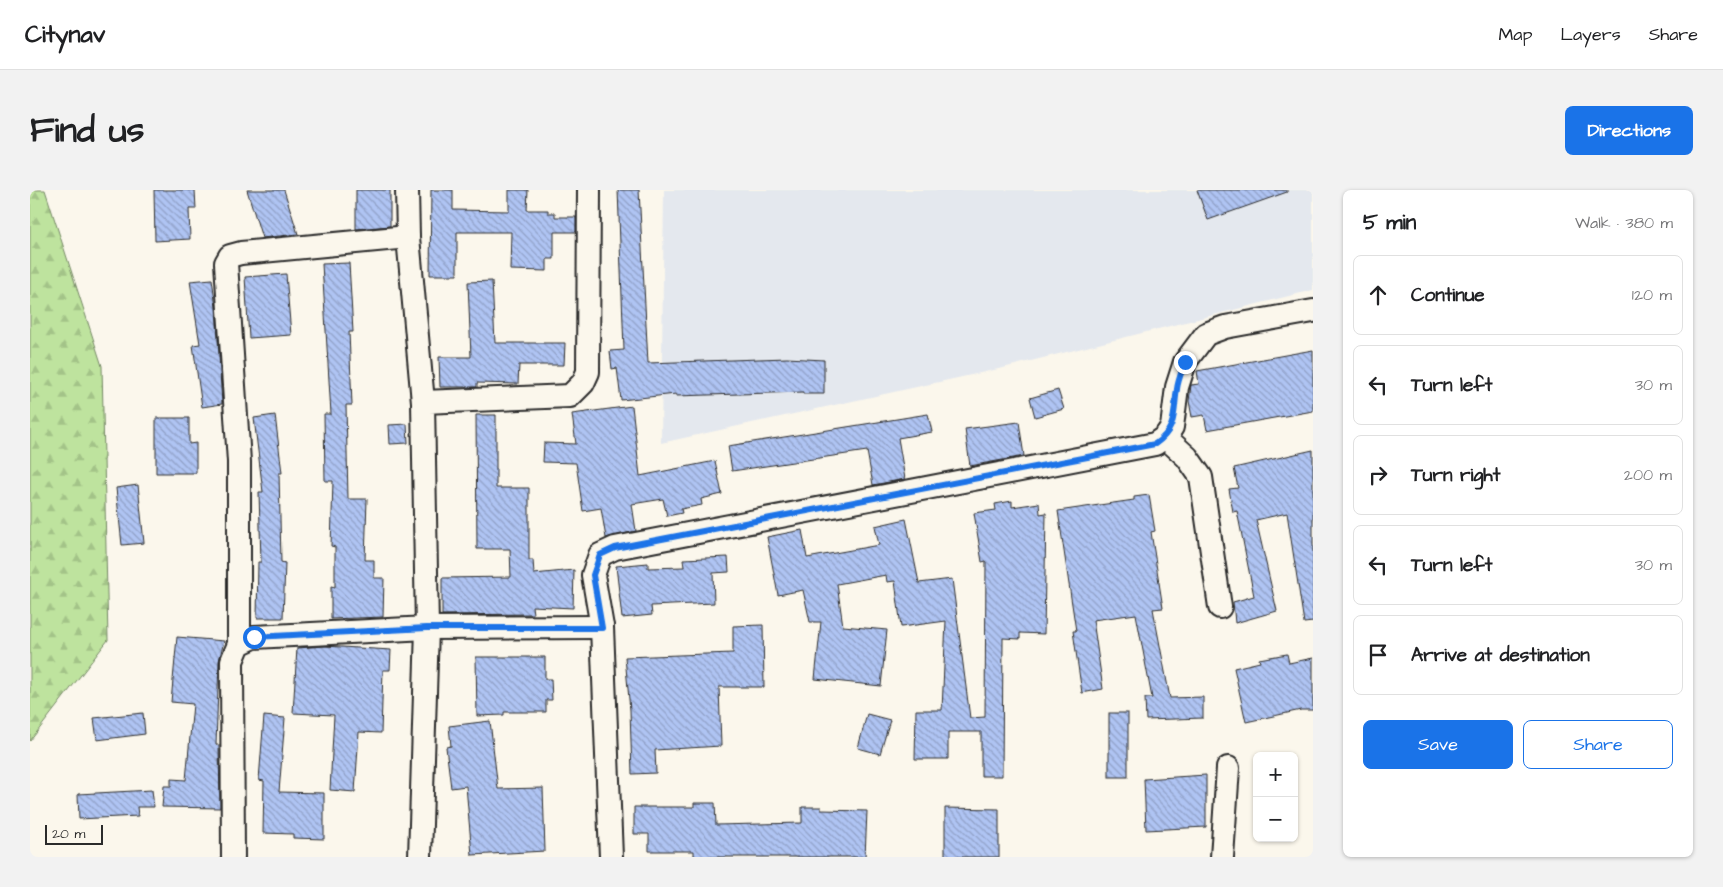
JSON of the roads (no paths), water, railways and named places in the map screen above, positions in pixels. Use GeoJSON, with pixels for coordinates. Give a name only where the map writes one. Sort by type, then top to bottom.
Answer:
{"type":"FeatureCollection","features":[{"type":"Feature","properties":{"kind":"street"},"geometry":{"type":"LineString","coordinates":[[407,190],[408,238],[423,402],[427,628],[420,857]]}},
{"type":"Feature","properties":{"kind":"street"},"geometry":{"type":"LineString","coordinates":[[423,402],[570,396],[583,383],[588,372],[588,190]]}},
{"type":"Feature","properties":{"kind":"street"},"geometry":{"type":"LineString","coordinates":[[233,857],[232,661],[239,644],[239,462],[226,263],[230,256],[240,253],[408,238]]}},
{"type":"Feature","properties":{"kind":"street"},"geometry":{"type":"LineString","coordinates":[[611,857],[602,628],[593,575],[600,555],[615,548],[1155,444],[1165,437],[1172,427],[1177,387],[1185,362],[1206,334],[1225,327],[1313,311]]}},
{"type":"Feature","properties":{"kind":"street"},"geometry":{"type":"LineString","coordinates":[[1165,437],[1187,457],[1201,477],[1220,606]]}},
{"type":"Feature","properties":{"kind":"street"},"geometry":{"type":"LineString","coordinates":[[239,644],[254,637],[427,628],[602,628]]}},
{"type":"Feature","properties":{"kind":"street"},"geometry":{"type":"LineString","coordinates":[[1222,857],[1228,768]]}}]}
